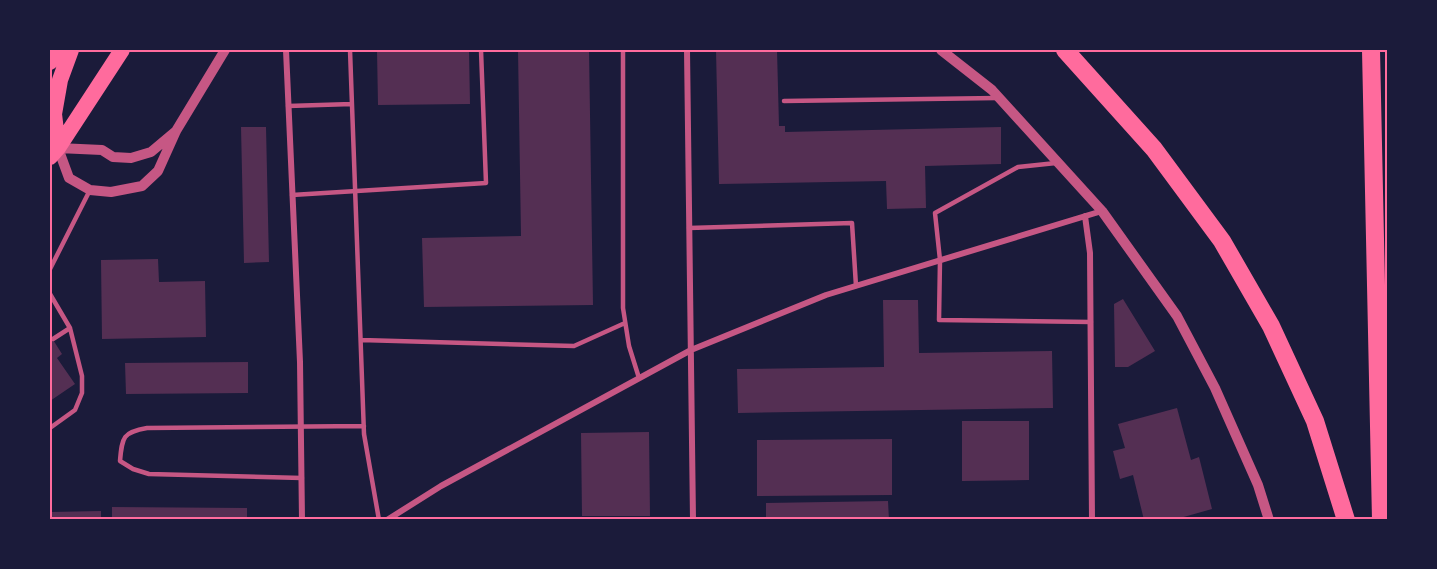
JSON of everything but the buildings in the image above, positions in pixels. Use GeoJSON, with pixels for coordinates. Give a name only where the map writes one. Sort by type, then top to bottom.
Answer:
{"type":"FeatureCollection","features":[{"type":"Feature","properties":{"kind":"highway"},"geometry":{"type":"LineString","coordinates":[[50,62],[57,50]]}},
{"type":"Feature","properties":{"kind":"highway"},"geometry":{"type":"LineString","coordinates":[[54,153],[54,114],[60,80],[71,50]]}},
{"type":"Feature","properties":{"kind":"highway"},"geometry":{"type":"LineString","coordinates":[[54,153],[122,50]]}},
{"type":"Feature","properties":{"kind":"highway"},"geometry":{"type":"LineString","coordinates":[[1065,50],[1154,149],[1222,241],[1271,326],[1315,421],[1346,519]]}},
{"type":"Feature","properties":{"kind":"highway"},"geometry":{"type":"LineString","coordinates":[[1371,50],[1381,519]]}},
{"type":"Feature","properties":{"kind":"street"},"geometry":{"type":"LineString","coordinates":[[176,131],[151,152],[131,158],[112,157],[102,150],[54,153],[69,178],[90,190],[111,192],[142,186],[158,171],[176,131],[225,50]]}},
{"type":"Feature","properties":{"kind":"street"},"geometry":{"type":"LineString","coordinates":[[286,50],[300,362],[302,519]]}},
{"type":"Feature","properties":{"kind":"street"},"geometry":{"type":"LineString","coordinates":[[687,50],[693,519]]}},
{"type":"Feature","properties":{"kind":"street"},"geometry":{"type":"LineString","coordinates":[[941,50],[992,90],[1102,211],[1177,316],[1215,388],[1258,485],[1269,519]]}},
{"type":"Feature","properties":{"kind":"street"},"geometry":{"type":"LineString","coordinates":[[387,519],[441,486],[691,350],[826,295],[1102,211]]}},
{"type":"Feature","properties":{"kind":"street"},"geometry":{"type":"LineString","coordinates":[[1084,216],[1090,253],[1092,519]]}},
{"type":"Feature","properties":{"kind":"lane"},"geometry":{"type":"LineString","coordinates":[[350,50],[364,426],[379,519]]}},
{"type":"Feature","properties":{"kind":"lane"},"geometry":{"type":"LineString","coordinates":[[292,195],[486,183],[481,50]]}},
{"type":"Feature","properties":{"kind":"lane"},"geometry":{"type":"LineString","coordinates":[[623,50],[623,308],[629,346],[639,378]]}},
{"type":"Feature","properties":{"kind":"lane"},"geometry":{"type":"LineString","coordinates":[[784,101],[1000,98]]}},
{"type":"Feature","properties":{"kind":"lane"},"geometry":{"type":"LineString","coordinates":[[288,106],[352,104]]}},
{"type":"Feature","properties":{"kind":"lane"},"geometry":{"type":"LineString","coordinates":[[1059,163],[1018,167],[935,213],[940,260],[939,320],[1090,322]]}},
{"type":"Feature","properties":{"kind":"lane"},"geometry":{"type":"LineString","coordinates":[[50,269],[90,190]]}},
{"type":"Feature","properties":{"kind":"lane"},"geometry":{"type":"LineString","coordinates":[[689,228],[852,223],[856,286]]}},
{"type":"Feature","properties":{"kind":"lane"},"geometry":{"type":"LineString","coordinates":[[50,294],[70,328],[82,376],[82,393],[75,410],[50,428]]}},
{"type":"Feature","properties":{"kind":"lane"},"geometry":{"type":"LineString","coordinates":[[50,310],[56,305]]}},
{"type":"Feature","properties":{"kind":"lane"},"geometry":{"type":"LineString","coordinates":[[361,340],[574,346],[625,323]]}},
{"type":"Feature","properties":{"kind":"lane"},"geometry":{"type":"LineString","coordinates":[[53,339],[70,328]]}},
{"type":"Feature","properties":{"kind":"lane"},"geometry":{"type":"LineString","coordinates":[[302,478],[149,474],[133,469],[120,460],[121,441],[131,430],[147,428],[364,426]]}}]}
